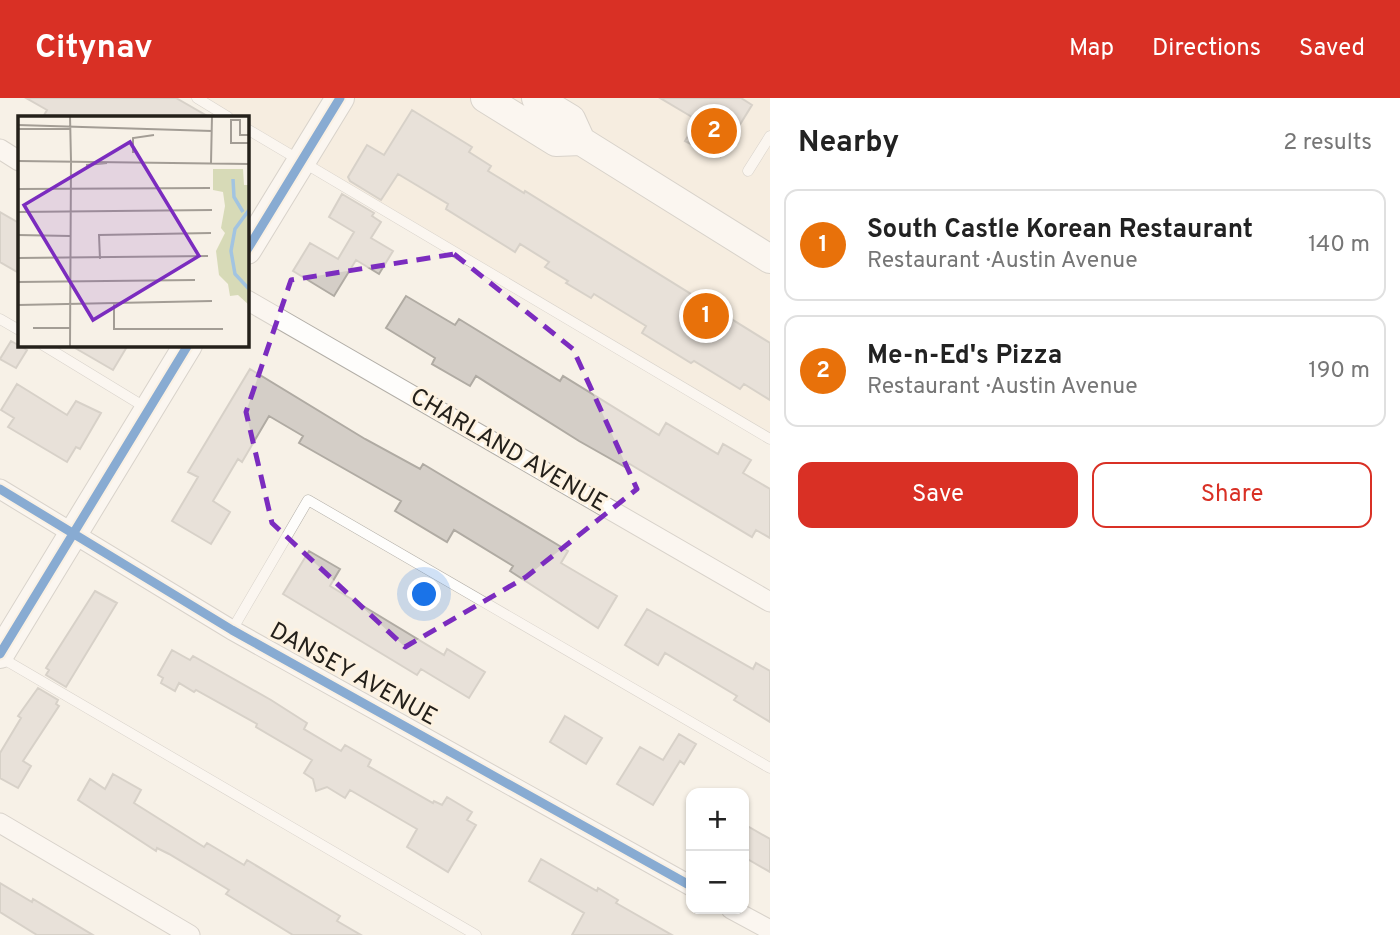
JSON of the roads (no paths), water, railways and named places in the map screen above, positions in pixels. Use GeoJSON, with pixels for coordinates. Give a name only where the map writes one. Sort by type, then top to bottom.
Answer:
{"type":"FeatureCollection","features":[{"type":"Feature","properties":{"kind":"main road"},"geometry":{"type":"LineString","coordinates":[[248,248],[340,98]]}},
{"type":"Feature","properties":{"kind":"main road"},"geometry":{"type":"LineString","coordinates":[[485,98],[556,142],[581,141]]}},
{"type":"Feature","properties":{"kind":"main road"},"geometry":{"type":"LineString","coordinates":[[536,98],[571,119],[581,141],[770,259]]}},
{"type":"Feature","properties":{"kind":"main road"},"geometry":{"type":"LineString","coordinates":[[0,655],[187,346]]}},
{"type":"Feature","properties":{"kind":"street"},"geometry":{"type":"LineString","coordinates":[[0,149],[18,160]]}},
{"type":"Feature","properties":{"kind":"street","name":"CHARLAND AVENUE"},"geometry":{"type":"LineString","coordinates":[[248,301],[770,603]]}},
{"type":"Feature","properties":{"kind":"street","name":"DANSEY AVENUE"},"geometry":{"type":"LineString","coordinates":[[0,489],[232,629],[686,883]]}},
{"type":"Feature","properties":{"kind":"street"},"geometry":{"type":"LineString","coordinates":[[0,823],[158,927],[190,935]]}},
{"type":"Feature","properties":{"kind":"street"},"geometry":{"type":"LineString","coordinates":[[740,914],[770,930]]}},
{"type":"Feature","properties":{"kind":"lane"},"geometry":{"type":"LineString","coordinates":[[197,98],[226,116]]}},
{"type":"Feature","properties":{"kind":"lane"},"geometry":{"type":"LineString","coordinates":[[248,130],[300,163],[770,439]]}},
{"type":"Feature","properties":{"kind":"lane"},"geometry":{"type":"LineString","coordinates":[[748,171],[770,136]]}},
{"type":"Feature","properties":{"kind":"lane"},"geometry":{"type":"LineString","coordinates":[[0,319],[18,329]]}},
{"type":"Feature","properties":{"kind":"lane"},"geometry":{"type":"LineString","coordinates":[[45,346],[148,409]]}},
{"type":"Feature","properties":{"kind":"lane"},"geometry":{"type":"LineString","coordinates":[[232,629],[308,500],[770,768]]}},
{"type":"Feature","properties":{"kind":"lane"},"geometry":{"type":"LineString","coordinates":[[0,655],[475,935]]}},
{"type":"Feature","properties":{"kind":"place","name":"Me-n-Ed's Pizza"},"geometry":{"type":"Point","coordinates":[714,131]}},
{"type":"Feature","properties":{"kind":"place","name":"South Castle Korean Restaurant"},"geometry":{"type":"Point","coordinates":[706,316]}}]}
